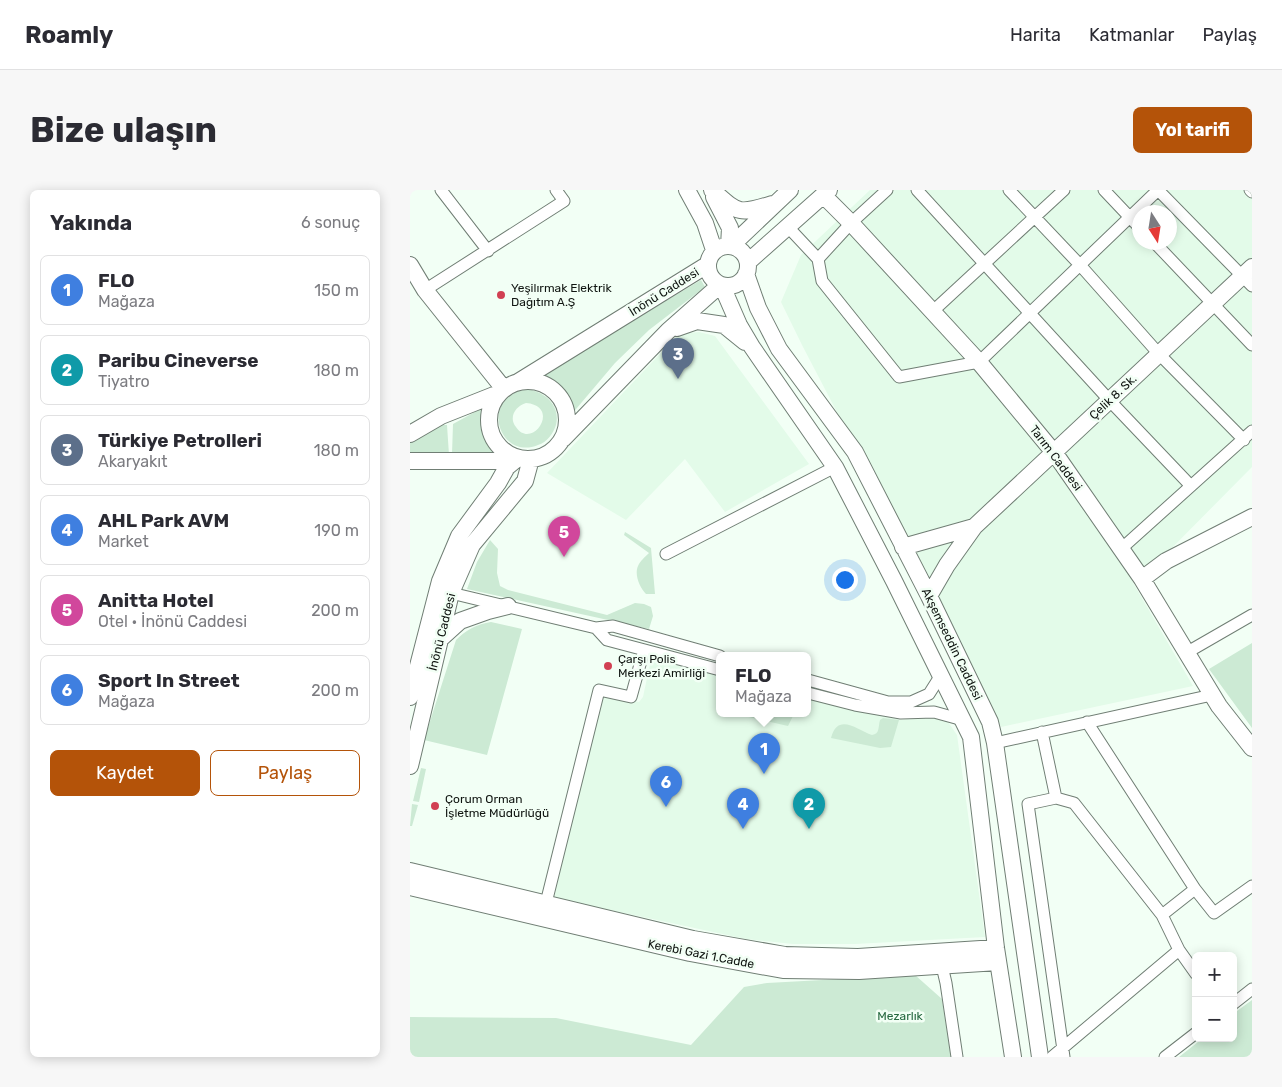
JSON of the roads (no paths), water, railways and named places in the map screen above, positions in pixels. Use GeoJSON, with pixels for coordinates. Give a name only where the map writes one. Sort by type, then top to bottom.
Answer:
{"type":"FeatureCollection","features":[{"type":"Feature","properties":{"kind":"street"},"geometry":{"type":"LineString","coordinates":[[442,190],[488,251]]}},
{"type":"Feature","properties":{"kind":"street"},"geometry":{"type":"LineString","coordinates":[[425,290],[564,201],[556,190]]}},
{"type":"Feature","properties":{"kind":"street"},"geometry":{"type":"LineString","coordinates":[[686,190],[720,252]]}},
{"type":"Feature","properties":{"kind":"street"},"geometry":{"type":"LineString","coordinates":[[711,190],[730,228],[710,276],[721,285],[734,286],[739,283],[747,268],[788,227],[826,193]]}},
{"type":"Feature","properties":{"kind":"street"},"geometry":{"type":"LineString","coordinates":[[711,190],[732,208],[748,212],[777,203]]}},
{"type":"Feature","properties":{"kind":"street","name":"İnönü Caddesi"},"geometry":{"type":"LineString","coordinates":[[518,382],[720,252],[790,190]]}},
{"type":"Feature","properties":{"kind":"street"},"geometry":{"type":"LineString","coordinates":[[818,259],[851,223],[887,190]]}},
{"type":"Feature","properties":{"kind":"street"},"geometry":{"type":"LineString","coordinates":[[917,190],[1109,400],[1191,486]]}},
{"type":"Feature","properties":{"kind":"street"},"geometry":{"type":"LineString","coordinates":[[1009,190],[1080,265],[1159,354],[1248,436],[1121,549]]}},
{"type":"Feature","properties":{"kind":"street"},"geometry":{"type":"LineString","coordinates":[[932,312],[1064,190]]}},
{"type":"Feature","properties":{"kind":"street"},"geometry":{"type":"LineString","coordinates":[[1104,190],[1130,217]]}},
{"type":"Feature","properties":{"kind":"street"},"geometry":{"type":"LineString","coordinates":[[788,227],[818,259],[822,280],[899,377],[979,362],[1158,190],[1249,276]]}},
{"type":"Feature","properties":{"kind":"street","name":"Tarım Caddesi"},"geometry":{"type":"LineString","coordinates":[[826,193],[851,223],[979,362],[1054,453],[1142,579],[1219,706],[1252,748]]}},
{"type":"Feature","properties":{"kind":"street"},"geometry":{"type":"LineString","coordinates":[[1161,250],[1252,345]]}},
{"type":"Feature","properties":{"kind":"street"},"geometry":{"type":"LineString","coordinates":[[720,252],[742,252],[747,268]]}},
{"type":"Feature","properties":{"kind":"street"},"geometry":{"type":"LineString","coordinates":[[410,265],[425,290],[501,391]]}},
{"type":"Feature","properties":{"kind":"street","name":"Akşemseddin Caddesi"},"geometry":{"type":"LineString","coordinates":[[747,268],[758,308],[779,349],[855,452],[929,596],[990,722],[1040,1057]]}},
{"type":"Feature","properties":{"kind":"street","name":"Çelik 8. Sk."},"geometry":{"type":"LineString","coordinates":[[974,527],[1212,304],[1249,276]]}},
{"type":"Feature","properties":{"kind":"street","name":"İnönü Caddesi"},"geometry":{"type":"LineString","coordinates":[[563,439],[668,331],[721,285]]}},
{"type":"Feature","properties":{"kind":"street","name":"Akşemseddin Caddesi"},"geometry":{"type":"LineString","coordinates":[[721,285],[752,347],[835,467],[971,736],[997,955],[1013,1057]]}},
{"type":"Feature","properties":{"kind":"street"},"geometry":{"type":"LineString","coordinates":[[668,331],[697,321],[724,325],[752,347]]}},
{"type":"Feature","properties":{"kind":"street"},"geometry":{"type":"LineString","coordinates":[[410,434],[441,416],[518,382],[531,380],[544,384],[555,391],[563,401],[567,413],[567,426],[563,439],[555,449],[544,456],[497,461],[410,461]]}},
{"type":"Feature","properties":{"kind":"street"},"geometry":{"type":"LineString","coordinates":[[501,391],[492,403],[489,415],[489,428],[501,449],[520,458]]}},
{"type":"Feature","properties":{"kind":"street","name":"İnönü Caddesi"},"geometry":{"type":"LineString","coordinates":[[410,766],[451,593],[472,545],[525,481],[520,458],[508,467],[459,536],[440,581],[411,688]]}},
{"type":"Feature","properties":{"kind":"street"},"geometry":{"type":"LineString","coordinates":[[666,554],[835,467]]}},
{"type":"Feature","properties":{"kind":"street"},"geometry":{"type":"LineString","coordinates":[[1142,579],[1166,561],[1252,517]]}},
{"type":"Feature","properties":{"kind":"street"},"geometry":{"type":"LineString","coordinates":[[904,547],[974,527]]}},
{"type":"Feature","properties":{"kind":"street"},"geometry":{"type":"LineString","coordinates":[[929,596],[947,565],[974,527]]}},
{"type":"Feature","properties":{"kind":"street"},"geometry":{"type":"LineString","coordinates":[[451,593],[596,628],[613,626],[716,655]]}},
{"type":"Feature","properties":{"kind":"street"},"geometry":{"type":"LineString","coordinates":[[439,640],[460,621],[508,606]]}},
{"type":"Feature","properties":{"kind":"street"},"geometry":{"type":"LineString","coordinates":[[1186,653],[1252,615]]}},
{"type":"Feature","properties":{"kind":"street"},"geometry":{"type":"LineString","coordinates":[[596,628],[607,640],[716,669]]}},
{"type":"Feature","properties":{"kind":"street"},"geometry":{"type":"LineString","coordinates":[[544,911],[599,690],[631,697],[644,650]]}},
{"type":"Feature","properties":{"kind":"street"},"geometry":{"type":"LineString","coordinates":[[811,681],[888,702],[911,702],[929,694],[941,675]]}},
{"type":"Feature","properties":{"kind":"street"},"geometry":{"type":"LineString","coordinates":[[811,694],[864,707],[901,713],[934,712],[963,720]]}},
{"type":"Feature","properties":{"kind":"street"},"geometry":{"type":"LineString","coordinates":[[994,743],[1212,695]]}},
{"type":"Feature","properties":{"kind":"street"},"geometry":{"type":"LineString","coordinates":[[1087,722],[1195,889],[1214,913],[1252,886]]}},
{"type":"Feature","properties":{"kind":"street"},"geometry":{"type":"LineString","coordinates":[[1042,732],[1056,798]]}},
{"type":"Feature","properties":{"kind":"street"},"geometry":{"type":"LineString","coordinates":[[1064,1052],[1028,804],[1056,798],[1074,802],[1162,915],[1179,950],[1192,968]]}},
{"type":"Feature","properties":{"kind":"street","name":"Kerebi Gazi 1.Cadde"},"geometry":{"type":"LineString","coordinates":[[410,871],[690,953],[783,970],[859,972],[942,966],[997,955]]}},
{"type":"Feature","properties":{"kind":"street","name":"Kerebi Gazi 1.Cadde"},"geometry":{"type":"LineString","coordinates":[[410,887],[785,955],[858,957],[997,955]]}},
{"type":"Feature","properties":{"kind":"street"},"geometry":{"type":"LineString","coordinates":[[1162,915],[1195,889]]}},
{"type":"Feature","properties":{"kind":"street"},"geometry":{"type":"LineString","coordinates":[[1052,1057],[1064,1052],[1179,950]]}},
{"type":"Feature","properties":{"kind":"street"},"geometry":{"type":"LineString","coordinates":[[942,966],[957,1057]]}},
{"type":"Feature","properties":{"kind":"street"},"geometry":{"type":"LineString","coordinates":[[1237,1001],[1252,989]]}},
{"type":"Feature","properties":{"kind":"street"},"geometry":{"type":"LineString","coordinates":[[1165,1057],[1192,1036]]}},
{"type":"Feature","properties":{"kind":"place","name":"Yeşilırmak Elektrik Dağıtım A.Ş"},"geometry":{"type":"Point","coordinates":[501,295]}},
{"type":"Feature","properties":{"kind":"place","name":"Türkiye Petrolleri"},"geometry":{"type":"Point","coordinates":[678,379]}},
{"type":"Feature","properties":{"kind":"place","name":"Anitta Hotel"},"geometry":{"type":"Point","coordinates":[564,557]}},
{"type":"Feature","properties":{"kind":"place","name":"Çarşı Polis Merkezi Amirliği"},"geometry":{"type":"Point","coordinates":[608,666]}},
{"type":"Feature","properties":{"kind":"place","name":"FLO"},"geometry":{"type":"Point","coordinates":[764,774]}},
{"type":"Feature","properties":{"kind":"place","name":"Çorum Orman İşletme Müdürlüğü"},"geometry":{"type":"Point","coordinates":[435,806]}},
{"type":"Feature","properties":{"kind":"place","name":"Sport In Street"},"geometry":{"type":"Point","coordinates":[666,807]}},
{"type":"Feature","properties":{"kind":"place","name":"AHL Park AVM"},"geometry":{"type":"Point","coordinates":[743,829]}},
{"type":"Feature","properties":{"kind":"place","name":"Paribu Cineverse"},"geometry":{"type":"Point","coordinates":[809,829]}},
{"type":"Feature","properties":{"kind":"park label","name":"Mezarlık"},"geometry":{"type":"Point","coordinates":[900,1016]}}]}
